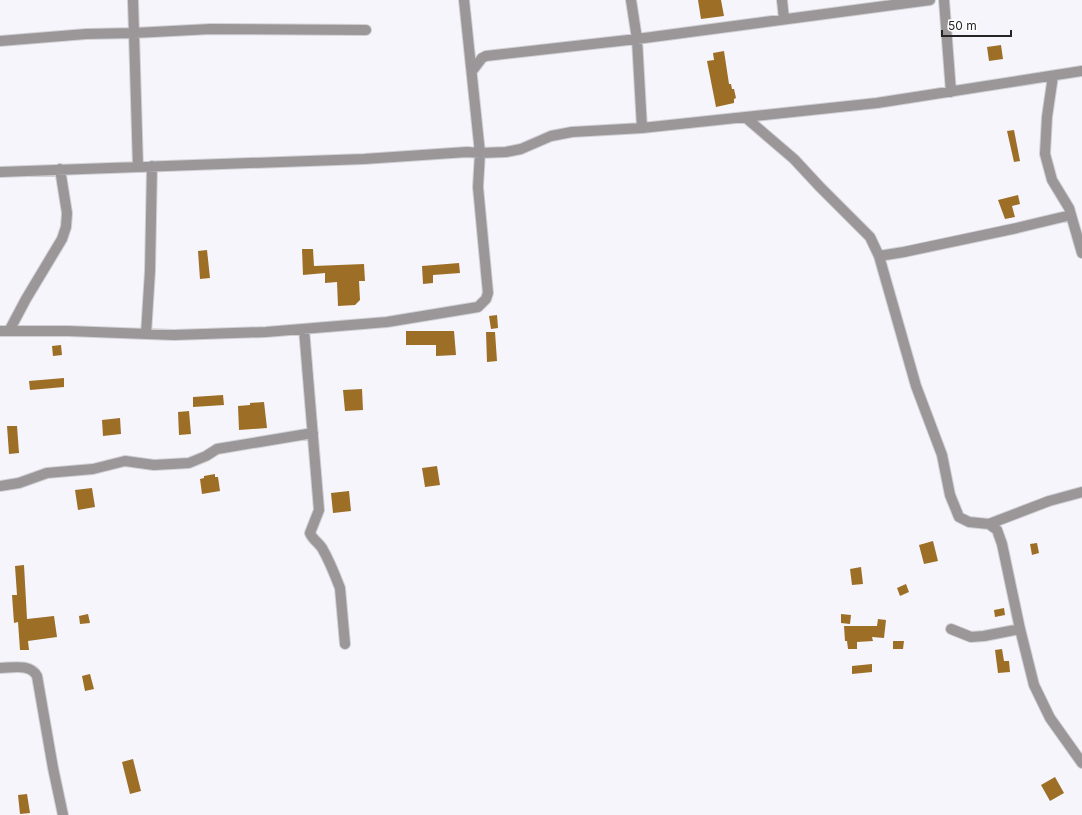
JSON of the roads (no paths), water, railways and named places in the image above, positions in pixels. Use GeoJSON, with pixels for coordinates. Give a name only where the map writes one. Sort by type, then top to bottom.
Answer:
{"type":"FeatureCollection","features":[{"type":"Feature","properties":{"kind":"street"},"geometry":{"type":"LineString","coordinates":[[133,0],[138,167]]}},
{"type":"Feature","properties":{"kind":"street"},"geometry":{"type":"LineString","coordinates":[[5,331],[68,331],[174,336],[266,332],[387,322],[478,307],[488,293],[478,187],[480,154],[464,0]]}},
{"type":"Feature","properties":{"kind":"street"},"geometry":{"type":"LineString","coordinates":[[631,0],[637,39],[642,128]]}},
{"type":"Feature","properties":{"kind":"street"},"geometry":{"type":"LineString","coordinates":[[782,0],[784,19]]}},
{"type":"Feature","properties":{"kind":"street"},"geometry":{"type":"LineString","coordinates":[[472,70],[482,58],[486,56],[637,39],[930,0]]}},
{"type":"Feature","properties":{"kind":"street"},"geometry":{"type":"LineString","coordinates":[[944,0],[951,92]]}},
{"type":"Feature","properties":{"kind":"street"},"geometry":{"type":"LineString","coordinates":[[0,41],[86,34],[211,29],[366,30]]}},
{"type":"Feature","properties":{"kind":"street"},"geometry":{"type":"LineString","coordinates":[[0,172],[364,159],[467,152],[480,154],[506,152],[521,149],[551,136],[572,132],[642,128],[877,103],[1082,71]]}},
{"type":"Feature","properties":{"kind":"street"},"geometry":{"type":"LineString","coordinates":[[1052,76],[1046,117],[1045,154],[1052,180],[1064,199],[1071,215],[1082,252]]}},
{"type":"Feature","properties":{"kind":"street"},"geometry":{"type":"LineString","coordinates":[[745,117],[794,159],[870,237],[879,256],[916,386],[942,455],[950,495],[959,517],[969,522],[988,524],[1049,501],[1082,492]]}},
{"type":"Feature","properties":{"kind":"street"},"geometry":{"type":"LineString","coordinates":[[146,334],[150,271],[152,166]]}},
{"type":"Feature","properties":{"kind":"street"},"geometry":{"type":"LineString","coordinates":[[5,331],[62,239],[66,227],[67,213],[60,169]]}},
{"type":"Feature","properties":{"kind":"street"},"geometry":{"type":"LineString","coordinates":[[879,256],[972,238],[1071,215]]}},
{"type":"Feature","properties":{"kind":"street"},"geometry":{"type":"LineString","coordinates":[[304,329],[319,510],[310,533],[311,537],[322,548],[340,588],[345,644]]}},
{"type":"Feature","properties":{"kind":"street"},"geometry":{"type":"LineString","coordinates":[[0,486],[19,483],[46,473],[93,469],[125,461],[154,465],[189,463],[206,456],[217,449],[313,433]]}},
{"type":"Feature","properties":{"kind":"street"},"geometry":{"type":"LineString","coordinates":[[988,524],[997,530],[1002,544],[1020,629],[1034,685],[1050,718],[1082,763]]}},
{"type":"Feature","properties":{"kind":"street"},"geometry":{"type":"LineString","coordinates":[[951,629],[971,637],[1020,629]]}},
{"type":"Feature","properties":{"kind":"street"},"geometry":{"type":"LineString","coordinates":[[0,668],[25,667],[31,669],[37,676],[52,768],[63,815]]}}]}
